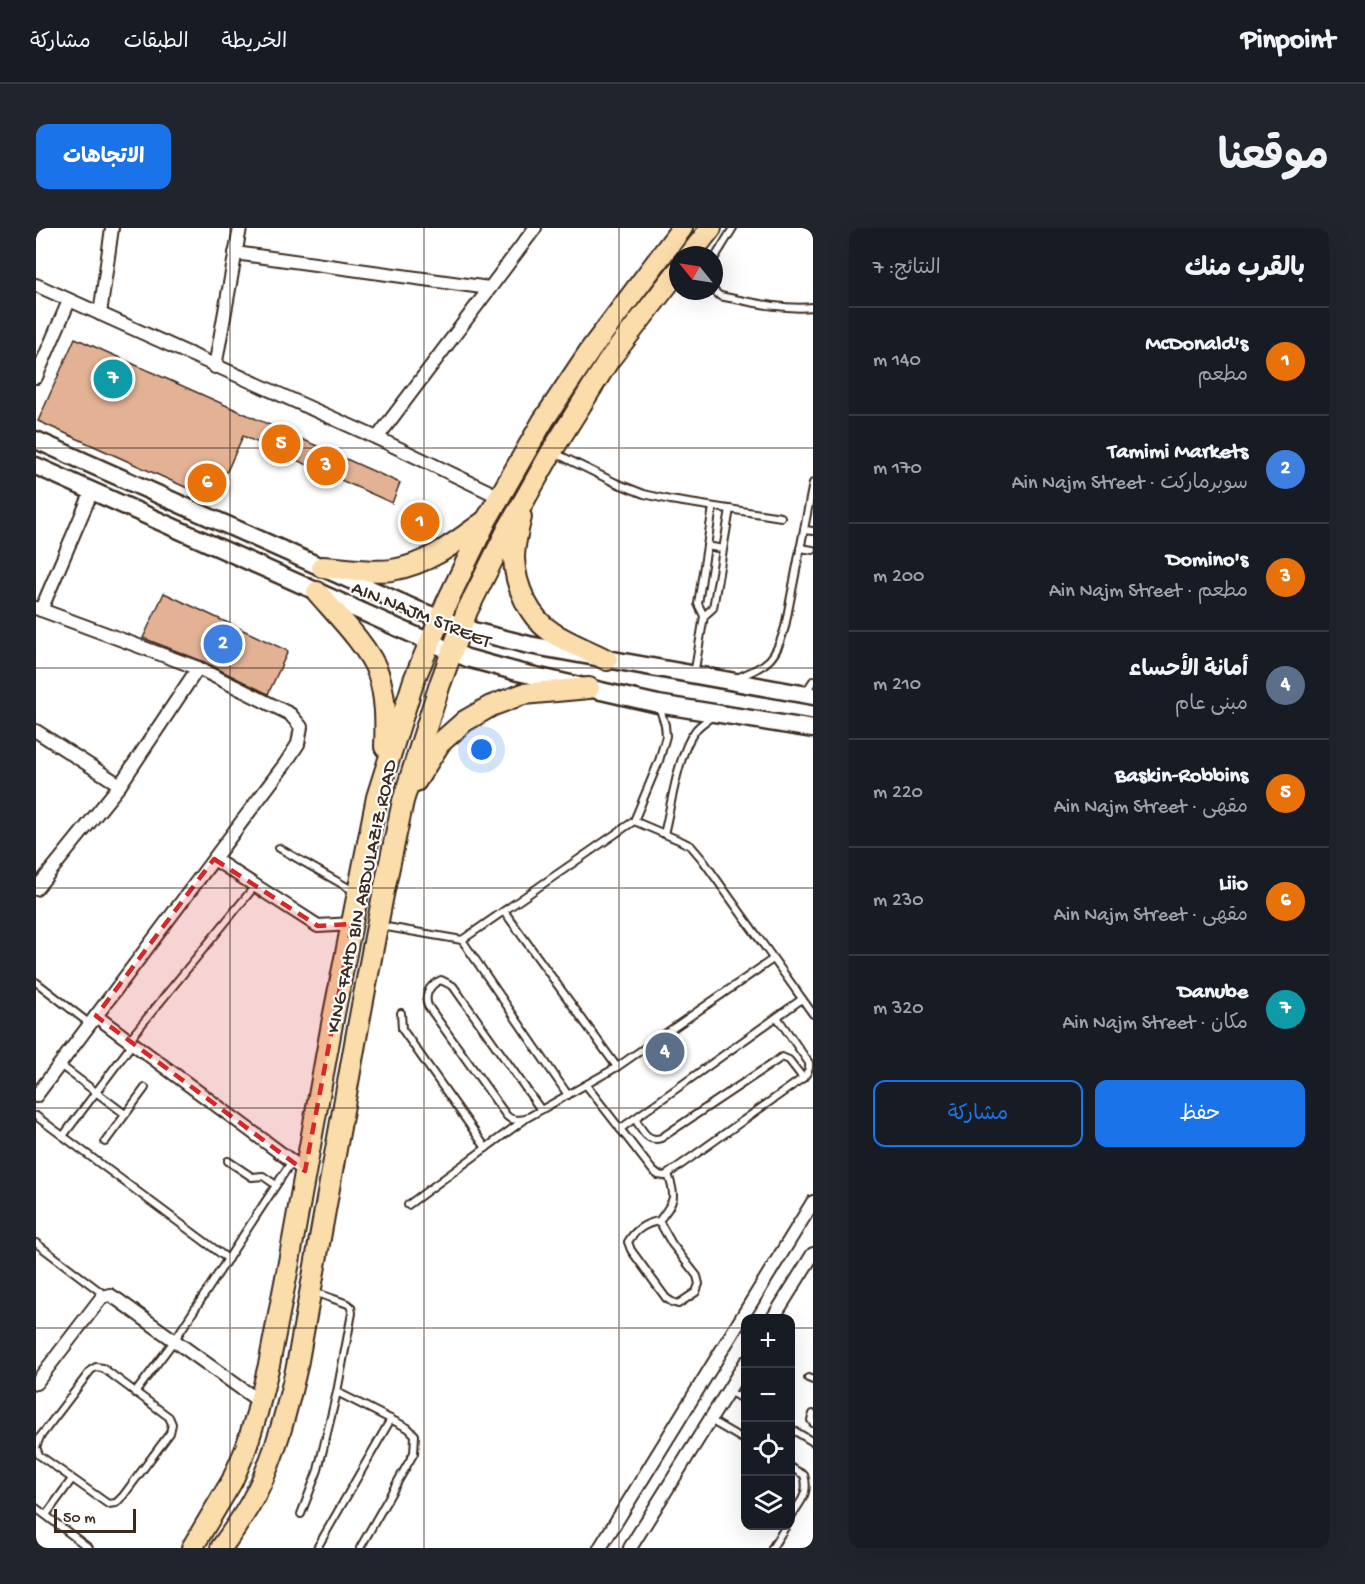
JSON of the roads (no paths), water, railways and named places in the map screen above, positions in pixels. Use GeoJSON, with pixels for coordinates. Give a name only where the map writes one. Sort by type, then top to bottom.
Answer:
{"type":"FeatureCollection","features":[{"type":"Feature","properties":{"kind":"main road","name":"KING FAHD BIN ABDULAZIZ ROAD"},"geometry":{"type":"LineString","coordinates":[[192,1548],[232,1481],[245,1451],[260,1402],[269,1365],[299,1166],[352,924],[377,796],[414,680],[440,618],[487,519],[543,421],[591,349],[682,228]]}},
{"type":"Feature","properties":{"kind":"main road"},"geometry":{"type":"LineString","coordinates":[[697,246],[711,228]]}},
{"type":"Feature","properties":{"kind":"main road","name":"KING FAHD BIN ABDULAZIZ ROAD"},"geometry":{"type":"LineString","coordinates":[[221,1548],[256,1492],[284,1420],[297,1366],[403,801],[438,689],[467,611],[552,451],[609,360],[669,283]]}},
{"type":"Feature","properties":{"kind":"main road","name":"AIN NAJM STREET"},"geometry":{"type":"LineString","coordinates":[[36,440],[461,626],[529,645],[607,660],[728,681],[810,690]]}},
{"type":"Feature","properties":{"kind":"main road","name":"AIN NAJM STREET"},"geometry":{"type":"LineString","coordinates":[[36,466],[467,657],[518,672],[658,704],[813,729]]}},
{"type":"Feature","properties":{"kind":"main road"},"geometry":{"type":"LineString","coordinates":[[524,501],[514,559],[518,582],[525,602],[552,632],[607,660]]}},
{"type":"Feature","properties":{"kind":"main road"},"geometry":{"type":"LineString","coordinates":[[322,567],[390,570],[418,564],[442,552],[487,519]]}},
{"type":"Feature","properties":{"kind":"main road"},"geometry":{"type":"LineString","coordinates":[[316,592],[348,627],[378,672],[384,699],[386,724],[382,778]]}},
{"type":"Feature","properties":{"kind":"main road"},"geometry":{"type":"LineString","coordinates":[[403,801],[440,743],[465,721],[491,706],[523,694],[589,688]]}},
{"type":"Feature","properties":{"kind":"street"},"geometry":{"type":"LineString","coordinates":[[99,314],[112,228]]}},
{"type":"Feature","properties":{"kind":"street"},"geometry":{"type":"LineString","coordinates":[[216,367],[240,228]]}},
{"type":"Feature","properties":{"kind":"street"},"geometry":{"type":"LineString","coordinates":[[376,438],[535,228]]}},
{"type":"Feature","properties":{"kind":"street"},"geometry":{"type":"LineString","coordinates":[[235,253],[489,288]]}},
{"type":"Feature","properties":{"kind":"street"},"geometry":{"type":"LineString","coordinates":[[36,285],[376,438],[500,497]]}},
{"type":"Feature","properties":{"kind":"street"},"geometry":{"type":"LineString","coordinates":[[36,377],[69,301]]}},
{"type":"Feature","properties":{"kind":"street"},"geometry":{"type":"LineString","coordinates":[[36,1096],[285,764],[298,744],[301,727],[290,714],[198,668],[39,609],[92,491]]}},
{"type":"Feature","properties":{"kind":"street"},"geometry":{"type":"LineString","coordinates":[[36,889],[120,785],[198,668]]}},
{"type":"Feature","properties":{"kind":"street"},"geometry":{"type":"LineString","coordinates":[[36,731],[120,785]]}},
{"type":"Feature","properties":{"kind":"street"},"geometry":{"type":"LineString","coordinates":[[214,859],[318,926],[352,924]]}},
{"type":"Feature","properties":{"kind":"street"},"geometry":{"type":"LineString","coordinates":[[93,1020],[131,1042],[299,1166]]}},
{"type":"Feature","properties":{"kind":"street"},"geometry":{"type":"LineString","coordinates":[[600,1548],[813,1202]]}},
{"type":"Feature","properties":{"kind":"street"},"geometry":{"type":"LineString","coordinates":[[776,1314],[813,1254]]}},
{"type":"Feature","properties":{"kind":"street"},"geometry":{"type":"LineString","coordinates":[[36,1383],[102,1297],[110,1295],[260,1402]]}},
{"type":"Feature","properties":{"kind":"street"},"geometry":{"type":"LineString","coordinates":[[630,1548],[742,1368]]}},
{"type":"Feature","properties":{"kind":"lane"},"geometry":{"type":"LineString","coordinates":[[722,246],[733,228]]}},
{"type":"Feature","properties":{"kind":"lane"},"geometry":{"type":"LineString","coordinates":[[723,297],[776,307],[813,308]]}},
{"type":"Feature","properties":{"kind":"lane"},"geometry":{"type":"LineString","coordinates":[[552,451],[644,495],[781,517]]}},
{"type":"Feature","properties":{"kind":"lane"},"geometry":{"type":"LineString","coordinates":[[728,681],[762,667],[772,658],[780,645],[813,483]]}},
{"type":"Feature","properties":{"kind":"lane"},"geometry":{"type":"LineString","coordinates":[[694,675],[704,616],[698,604],[713,507]]}},
{"type":"Feature","properties":{"kind":"lane"},"geometry":{"type":"LineString","coordinates":[[704,616],[713,608],[730,509]]}},
{"type":"Feature","properties":{"kind":"lane"},"geometry":{"type":"LineString","coordinates":[[804,530],[813,531]]}},
{"type":"Feature","properties":{"kind":"lane"},"geometry":{"type":"LineString","coordinates":[[707,546],[723,549]]}},
{"type":"Feature","properties":{"kind":"lane"},"geometry":{"type":"LineString","coordinates":[[800,548],[813,550]]}},
{"type":"Feature","properties":{"kind":"lane"},"geometry":{"type":"LineString","coordinates":[[702,579],[718,580]]}},
{"type":"Feature","properties":{"kind":"lane"},"geometry":{"type":"LineString","coordinates":[[378,925],[462,940],[634,821],[659,761],[666,736],[658,704]]}},
{"type":"Feature","properties":{"kind":"lane"},"geometry":{"type":"LineString","coordinates":[[664,834],[680,765],[688,743],[699,726],[717,713]]}},
{"type":"Feature","properties":{"kind":"lane"},"geometry":{"type":"LineString","coordinates":[[634,821],[691,846],[813,1014]]}},
{"type":"Feature","properties":{"kind":"lane"},"geometry":{"type":"LineString","coordinates":[[279,848],[358,893]]}},
{"type":"Feature","properties":{"kind":"lane"},"geometry":{"type":"LineString","coordinates":[[63,1136],[131,1042],[255,886]]}},
{"type":"Feature","properties":{"kind":"lane"},"geometry":{"type":"LineString","coordinates":[[504,911],[617,1067]]}},
{"type":"Feature","properties":{"kind":"lane"},"geometry":{"type":"LineString","coordinates":[[462,940],[568,1095]]}},
{"type":"Feature","properties":{"kind":"lane"},"geometry":{"type":"LineString","coordinates":[[408,1205],[525,1119],[617,1067],[773,959]]}},
{"type":"Feature","properties":{"kind":"lane"},"geometry":{"type":"LineString","coordinates":[[525,1119],[510,1119],[428,1006],[425,999],[427,993],[438,981],[444,980],[453,986],[542,1110]]}},
{"type":"Feature","properties":{"kind":"lane"},"geometry":{"type":"LineString","coordinates":[[36,982],[93,1020]]}},
{"type":"Feature","properties":{"kind":"lane"},"geometry":{"type":"LineString","coordinates":[[620,1129],[802,999]]}},
{"type":"Feature","properties":{"kind":"lane"},"geometry":{"type":"LineString","coordinates":[[400,1013],[402,1029],[486,1148]]}},
{"type":"Feature","properties":{"kind":"lane"},"geometry":{"type":"LineString","coordinates":[[586,1085],[653,1171],[665,1176],[803,1078],[810,1068],[809,1063],[777,1017]]}},
{"type":"Feature","properties":{"kind":"lane"},"geometry":{"type":"LineString","coordinates":[[635,1119],[648,1138],[655,1140],[661,1138],[782,1057],[789,1060],[803,1078]]}},
{"type":"Feature","properties":{"kind":"lane"},"geometry":{"type":"LineString","coordinates":[[60,1065],[125,1114]]}},
{"type":"Feature","properties":{"kind":"lane"},"geometry":{"type":"LineString","coordinates":[[105,1142],[145,1088]]}},
{"type":"Feature","properties":{"kind":"lane"},"geometry":{"type":"LineString","coordinates":[[36,1116],[228,1259]]}},
{"type":"Feature","properties":{"kind":"lane"},"geometry":{"type":"LineString","coordinates":[[228,1161],[252,1177],[263,1176],[276,1185]]}},
{"type":"Feature","properties":{"kind":"lane"},"geometry":{"type":"LineString","coordinates":[[135,1393],[174,1341],[276,1185],[299,1166]]}},
{"type":"Feature","properties":{"kind":"lane"},"geometry":{"type":"LineString","coordinates":[[659,1221],[672,1244],[697,1276],[699,1284],[696,1292],[678,1304],[666,1298],[631,1250],[628,1242],[632,1234],[648,1223],[659,1221],[672,1204],[674,1191],[668,1174]]}},
{"type":"Feature","properties":{"kind":"lane"},"geometry":{"type":"LineString","coordinates":[[36,1243],[107,1296]]}},
{"type":"Feature","properties":{"kind":"lane"},"geometry":{"type":"LineString","coordinates":[[301,1514],[318,1470],[337,1392],[352,1313],[348,1304],[310,1291]]}},
{"type":"Feature","properties":{"kind":"lane"},"geometry":{"type":"LineString","coordinates":[[96,1367],[103,1368],[135,1393],[169,1418],[172,1424],[170,1433],[116,1503],[108,1504],[39,1455],[36,1447],[40,1437],[91,1370],[96,1367]]}},
{"type":"Feature","properties":{"kind":"lane"},"geometry":{"type":"LineString","coordinates":[[728,1391],[741,1398]]}},
{"type":"Feature","properties":{"kind":"lane"},"geometry":{"type":"LineString","coordinates":[[337,1392],[408,1428],[416,1435],[414,1453],[360,1548]]}},
{"type":"Feature","properties":{"kind":"lane"},"geometry":{"type":"LineString","coordinates":[[813,1414],[811,1420],[813,1423]]}},
{"type":"Feature","properties":{"kind":"lane"},"geometry":{"type":"LineString","coordinates":[[317,1548],[391,1419]]}},
{"type":"Feature","properties":{"kind":"lane"},"geometry":{"type":"LineString","coordinates":[[710,1419],[741,1438]]}},
{"type":"Feature","properties":{"kind":"lane"},"geometry":{"type":"LineString","coordinates":[[795,1431],[813,1442]]}},
{"type":"Feature","properties":{"kind":"lane"},"geometry":{"type":"LineString","coordinates":[[795,1470],[804,1475],[807,1484],[804,1495],[795,1510]]}},
{"type":"Feature","properties":{"kind":"lane"},"geometry":{"type":"LineString","coordinates":[[46,1515],[72,1479]]}},
{"type":"Feature","properties":{"kind":"lane"},"geometry":{"type":"LineString","coordinates":[[36,1508],[89,1548]]}},
{"type":"Feature","properties":{"kind":"lane"},"geometry":{"type":"LineString","coordinates":[[772,1548],[783,1530]]}},
{"type":"Feature","properties":{"kind":"lane"},"geometry":{"type":"LineString","coordinates":[[77,1539],[77,1548]]}},
{"type":"Feature","properties":{"kind":"place","name":"Danube"},"geometry":{"type":"Point","coordinates":[113,379]}},
{"type":"Feature","properties":{"kind":"place","name":"Baskin-Robbins"},"geometry":{"type":"Point","coordinates":[281,444]}},
{"type":"Feature","properties":{"kind":"place","name":"Domino's"},"geometry":{"type":"Point","coordinates":[326,466]}},
{"type":"Feature","properties":{"kind":"place","name":"Liio"},"geometry":{"type":"Point","coordinates":[207,483]}},
{"type":"Feature","properties":{"kind":"place","name":"McDonald's"},"geometry":{"type":"Point","coordinates":[420,522]}},
{"type":"Feature","properties":{"kind":"place","name":"Tamimi Markets"},"geometry":{"type":"Point","coordinates":[223,644]}},
{"type":"Feature","properties":{"kind":"place","name":"أمانة الأحساء"},"geometry":{"type":"Point","coordinates":[665,1052]}}]}
